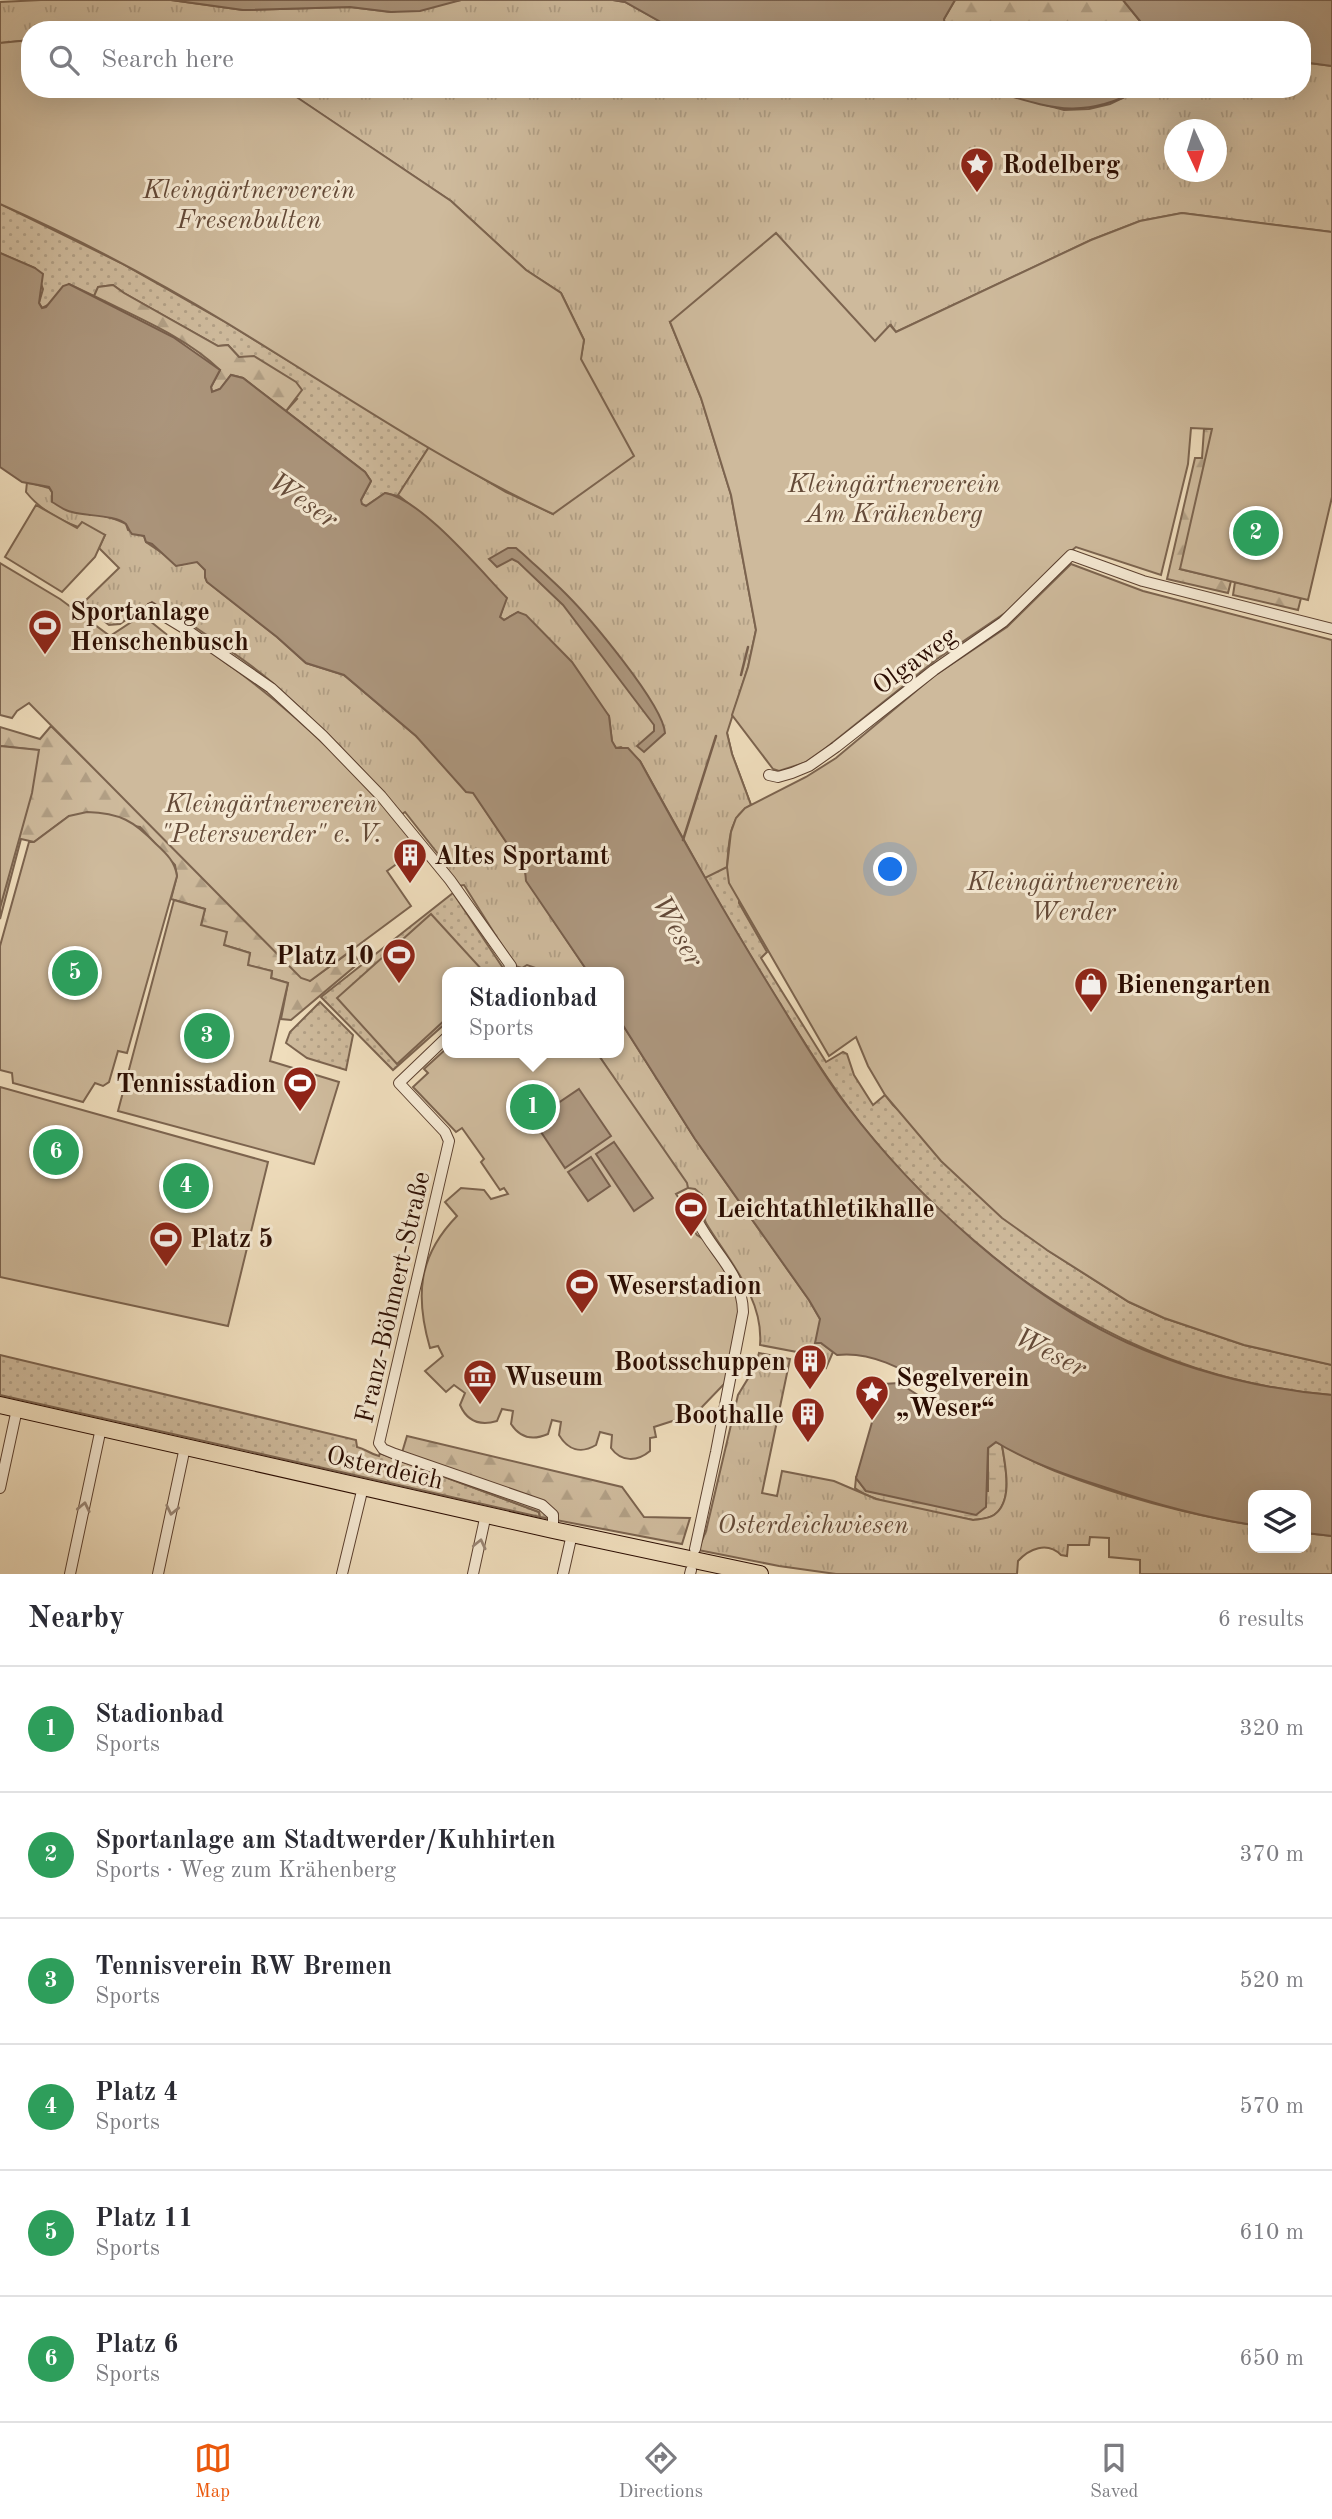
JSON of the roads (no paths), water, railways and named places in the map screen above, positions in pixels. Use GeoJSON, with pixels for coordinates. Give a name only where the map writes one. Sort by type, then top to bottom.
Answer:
{"type":"FeatureCollection","features":[{"type":"Feature","properties":{"kind":"main road","name":"Osterdeich"},"geometry":{"type":"LineString","coordinates":[[0,1405],[486,1514],[696,1566],[760,1574]]}},
{"type":"Feature","properties":{"kind":"street","name":"Olgaweg"},"geometry":{"type":"LineString","coordinates":[[769,775],[778,777],[792,773],[808,766],[836,747],[934,670],[1003,622],[1071,555],[1143,581],[1332,629]]}},
{"type":"Feature","properties":{"kind":"street"},"geometry":{"type":"LineString","coordinates":[[151,608],[271,688],[323,736],[381,796],[433,859],[508,967]]}},
{"type":"Feature","properties":{"kind":"street","name":"Franz-Böhmert-Straße"},"geometry":{"type":"LineString","coordinates":[[442,1042],[399,1083],[445,1132],[449,1141],[379,1443],[395,1454],[542,1505],[553,1515],[553,1530]]}},
{"type":"Feature","properties":{"kind":"street"},"geometry":{"type":"LineString","coordinates":[[692,1199],[697,1219],[737,1280],[743,1301],[696,1566]]}},
{"type":"Feature","properties":{"kind":"street"},"geometry":{"type":"LineString","coordinates":[[0,1488],[17,1409]]}},
{"type":"Feature","properties":{"kind":"street"},"geometry":{"type":"LineString","coordinates":[[70,1574],[100,1428]]}},
{"type":"Feature","properties":{"kind":"street"},"geometry":{"type":"LineString","coordinates":[[158,1574],[185,1447]]}},
{"type":"Feature","properties":{"kind":"street"},"geometry":{"type":"LineString","coordinates":[[341,1574],[363,1487]]}},
{"type":"Feature","properties":{"kind":"street"},"geometry":{"type":"LineString","coordinates":[[473,1574],[486,1514]]}},
{"type":"Feature","properties":{"kind":"street"},"geometry":{"type":"LineString","coordinates":[[563,1574],[572,1534]]}},
{"type":"Feature","properties":{"kind":"water"},"geometry":{"type":"Polygon","coordinates":[[[171,0],[461,0],[420,11],[391,12],[350,7],[243,10],[171,0]]]}},
{"type":"Feature","properties":{"kind":"water"},"geometry":{"type":"Polygon","coordinates":[[[613,0],[955,0],[944,21],[659,21],[625,2],[613,0]]]}},
{"type":"Feature","properties":{"kind":"water"},"geometry":{"type":"Polygon","coordinates":[[[1123,0],[1332,0],[1332,66],[1311,63],[1311,21],[1140,21],[1123,0]]]}},
{"type":"Feature","properties":{"kind":"water"},"geometry":{"type":"Polygon","coordinates":[[[1018,98],[1121,98],[1081,108],[1046,106],[1018,98]]]}},
{"type":"Feature","properties":{"kind":"water","name":"Weser"},"geometry":{"type":"Polygon","coordinates":[[[0,253],[43,274],[39,303],[42,308],[46,307],[63,286],[69,284],[173,337],[220,370],[211,387],[212,392],[220,389],[231,375],[243,378],[365,472],[371,481],[361,500],[362,504],[366,506],[385,493],[399,498],[432,521],[449,537],[507,598],[500,617],[504,620],[518,612],[526,615],[572,662],[609,716],[612,741],[616,748],[628,748],[640,761],[723,908],[828,1079],[874,1140],[938,1208],[974,1241],[1050,1299],[1128,1343],[1177,1363],[1228,1378],[1332,1395],[1332,1536],[1311,1534],[1311,1490],[1248,1490],[1248,1524],[1157,1504],[1074,1477],[1034,1462],[996,1442],[988,1448],[986,1507],[976,1515],[866,1491],[856,1478],[883,1384],[899,1383],[921,1397],[932,1395],[930,1386],[886,1363],[850,1354],[837,1355],[821,1343],[815,1343],[820,1319],[809,1300],[695,1139],[624,1027],[624,967],[585,967],[526,881],[525,870],[473,793],[466,792],[416,736],[344,675],[306,663],[207,582],[205,570],[197,562],[176,566],[152,544],[146,542],[144,536],[132,534],[122,521],[67,511],[52,502],[49,487],[22,482],[0,467],[0,253]]]}},
{"type":"Feature","properties":{"kind":"water"},"geometry":{"type":"Polygon","coordinates":[[[508,548],[516,548],[566,594],[639,682],[652,702],[665,733],[644,752],[637,746],[654,731],[654,725],[563,605],[518,562],[512,559],[497,567],[489,559],[508,548]]]}},
{"type":"Feature","properties":{"kind":"water"},"geometry":{"type":"Polygon","coordinates":[[[579,1089],[611,1136],[565,1168],[533,1120],[579,1089]]]}},
{"type":"Feature","properties":{"kind":"water"},"geometry":{"type":"Polygon","coordinates":[[[614,1142],[653,1198],[634,1211],[596,1154],[614,1142]]]}},
{"type":"Feature","properties":{"kind":"water"},"geometry":{"type":"Polygon","coordinates":[[[591,1157],[610,1186],[588,1201],[568,1172],[591,1157]]]}},
{"type":"Feature","properties":{"kind":"waterway"},"geometry":{"type":"LineString","coordinates":[[741,675],[748,647]]}},
{"type":"Feature","properties":{"kind":"waterway"},"geometry":{"type":"LineString","coordinates":[[683,840],[716,736]]}},
{"type":"Feature","properties":{"kind":"place","name":"Rodelberg"},"geometry":{"type":"Point","coordinates":[977,194]}},
{"type":"Feature","properties":{"kind":"place","name":"Sportanlage am Stadtwerder/Kuhhirten"},"geometry":{"type":"Point","coordinates":[1256,533]}},
{"type":"Feature","properties":{"kind":"place","name":"Sportanlage Henschenbusch"},"geometry":{"type":"Point","coordinates":[45,656]}},
{"type":"Feature","properties":{"kind":"place","name":"Altes Sportamt"},"geometry":{"type":"Point","coordinates":[410,885]}},
{"type":"Feature","properties":{"kind":"place","name":"Platz 11"},"geometry":{"type":"Point","coordinates":[75,973]}},
{"type":"Feature","properties":{"kind":"place","name":"Platz 10"},"geometry":{"type":"Point","coordinates":[399,985]}},
{"type":"Feature","properties":{"kind":"place","name":"Bienengarten"},"geometry":{"type":"Point","coordinates":[1091,1014]}},
{"type":"Feature","properties":{"kind":"place","name":"Tennisverein RW Bremen"},"geometry":{"type":"Point","coordinates":[207,1036]}},
{"type":"Feature","properties":{"kind":"place","name":"Stadionbad"},"geometry":{"type":"Point","coordinates":[533,1107]}},
{"type":"Feature","properties":{"kind":"place","name":"Tennisstadion"},"geometry":{"type":"Point","coordinates":[300,1113]}},
{"type":"Feature","properties":{"kind":"place","name":"Platz 6"},"geometry":{"type":"Point","coordinates":[56,1152]}},
{"type":"Feature","properties":{"kind":"place","name":"Platz 4"},"geometry":{"type":"Point","coordinates":[186,1186]}},
{"type":"Feature","properties":{"kind":"place","name":"Leichtathletikhalle"},"geometry":{"type":"Point","coordinates":[691,1238]}},
{"type":"Feature","properties":{"kind":"place","name":"Platz 5"},"geometry":{"type":"Point","coordinates":[166,1268]}},
{"type":"Feature","properties":{"kind":"place","name":"Weserstadion"},"geometry":{"type":"Point","coordinates":[582,1315]}},
{"type":"Feature","properties":{"kind":"place","name":"Bootsschuppen"},"geometry":{"type":"Point","coordinates":[810,1391]}},
{"type":"Feature","properties":{"kind":"place","name":"Wuseum"},"geometry":{"type":"Point","coordinates":[480,1406]}},
{"type":"Feature","properties":{"kind":"place","name":"Segelverein „Weser“"},"geometry":{"type":"Point","coordinates":[872,1422]}},
{"type":"Feature","properties":{"kind":"place","name":"Boothalle"},"geometry":{"type":"Point","coordinates":[808,1444]}},
{"type":"Feature","properties":{"kind":"park label","name":"Kleingärtnerverein Fresenbulten"},"geometry":{"type":"Point","coordinates":[249,204]}},
{"type":"Feature","properties":{"kind":"park label","name":"Kleingärtnerverein Am Krähenberg"},"geometry":{"type":"Point","coordinates":[894,498]}},
{"type":"Feature","properties":{"kind":"park label","name":"Kleingärtnerverein \"Peterswerder\" e. V."},"geometry":{"type":"Point","coordinates":[271,818]}},
{"type":"Feature","properties":{"kind":"park label","name":"Kleingärtnerverein Werder"},"geometry":{"type":"Point","coordinates":[1073,896]}},
{"type":"Feature","properties":{"kind":"park label","name":"Osterdeichwiesen"},"geometry":{"type":"Point","coordinates":[813,1524]}}]}
